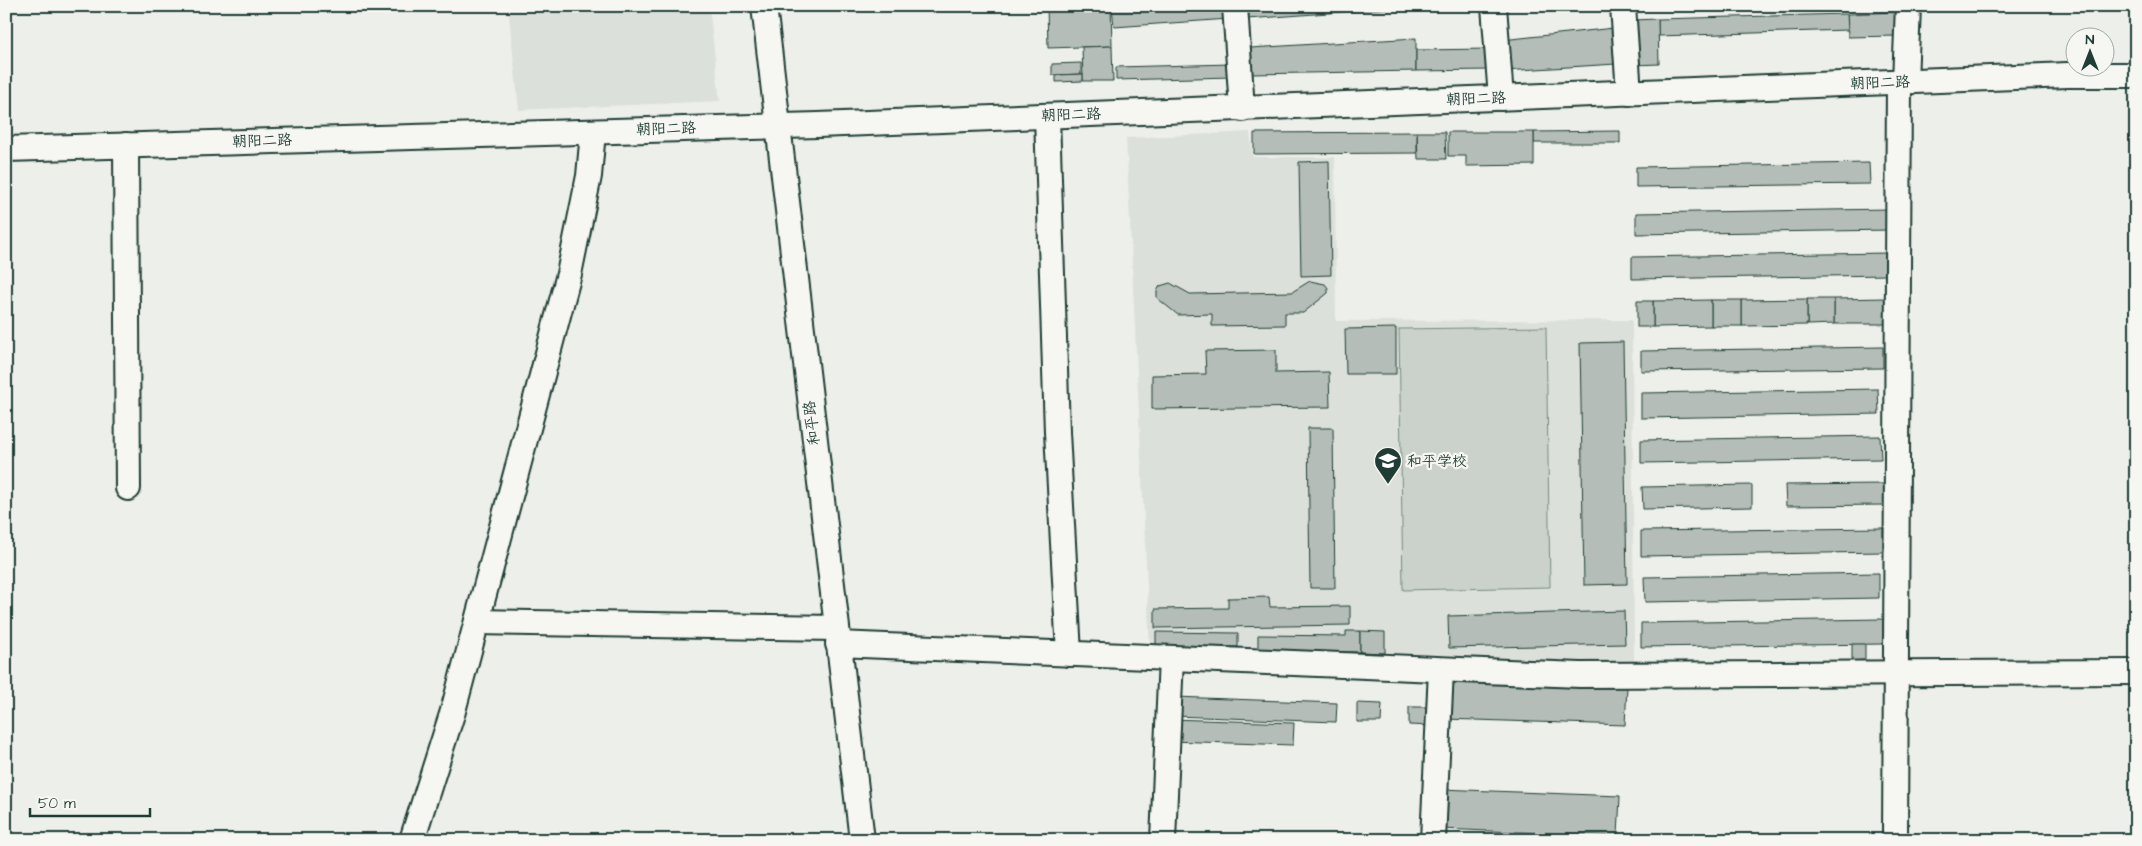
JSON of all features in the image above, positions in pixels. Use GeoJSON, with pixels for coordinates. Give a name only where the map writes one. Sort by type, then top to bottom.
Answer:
{"type":"FeatureCollection","features":[{"type":"Feature","properties":{"kind":"street","name":"和平路"},"geometry":{"type":"LineString","coordinates":[[764,6],[862,840]]}},
{"type":"Feature","properties":{"kind":"street"},"geometry":{"type":"LineString","coordinates":[[1235,6],[1242,109]]}},
{"type":"Feature","properties":{"kind":"street"},"geometry":{"type":"LineString","coordinates":[[1494,6],[1501,98]]}},
{"type":"Feature","properties":{"kind":"street"},"geometry":{"type":"LineString","coordinates":[[1623,6],[1629,93]]}},
{"type":"Feature","properties":{"kind":"street"},"geometry":{"type":"LineString","coordinates":[[1895,840],[1895,673],[1902,82],[1908,6]]}},
{"type":"Feature","properties":{"kind":"street","name":"朝阳二路"},"geometry":{"type":"LineString","coordinates":[[6,149],[778,126],[2067,75],[2136,75]]}},
{"type":"Feature","properties":{"kind":"street"},"geometry":{"type":"LineString","coordinates":[[1047,116],[1057,432],[1068,654]]}},
{"type":"Feature","properties":{"kind":"street"},"geometry":{"type":"LineString","coordinates":[[412,840],[453,711],[569,274],[589,176],[593,132]]}},
{"type":"Feature","properties":{"kind":"street"},"geometry":{"type":"LineString","coordinates":[[126,146],[128,488]]}},
{"type":"Feature","properties":{"kind":"street"},"geometry":{"type":"LineString","coordinates":[[477,622],[837,636],[1068,654],[1580,675],[2136,672]]}},
{"type":"Feature","properties":{"kind":"street"},"geometry":{"type":"LineString","coordinates":[[1163,840],[1172,658]]}},
{"type":"Feature","properties":{"kind":"street"},"geometry":{"type":"LineString","coordinates":[[1433,840],[1441,670]]}},
{"type":"Feature","properties":{"kind":"shaded area"},"geometry":{"type":"Polygon","coordinates":[[[508,6],[709,6],[720,101],[519,110],[508,6]]]}},
{"type":"Feature","properties":{"kind":"shaded area","name":"和平学校"},"geometry":{"type":"Polygon","coordinates":[[[1250,132],[1253,157],[1335,157],[1336,321],[1632,320],[1634,663],[1150,649],[1126,138],[1250,132]]]}},
{"type":"Feature","properties":{"kind":"shaded area"},"geometry":{"type":"Polygon","coordinates":[[[1546,327],[1550,587],[1403,590],[1399,329],[1546,327]]]}},
{"type":"Feature","properties":{"kind":"building"},"geometry":{"type":"Polygon","coordinates":[[[1047,6],[1111,6],[1112,46],[1048,48],[1047,6]]]}},
{"type":"Feature","properties":{"kind":"building"},"geometry":{"type":"Polygon","coordinates":[[[1112,6],[1228,6],[1229,19],[1114,27],[1112,6]]]}},
{"type":"Feature","properties":{"kind":"building"},"geometry":{"type":"Polygon","coordinates":[[[1246,6],[1423,6],[1247,19],[1246,6]]]}},
{"type":"Feature","properties":{"kind":"building"},"geometry":{"type":"Polygon","coordinates":[[[1895,12],[1896,36],[1848,37],[1847,14],[1895,12]]]}},
{"type":"Feature","properties":{"kind":"building"},"geometry":{"type":"Polygon","coordinates":[[[1847,14],[1848,30],[1658,36],[1658,19],[1847,14]]]}},
{"type":"Feature","properties":{"kind":"building"},"geometry":{"type":"Polygon","coordinates":[[[1658,19],[1659,64],[1634,65],[1633,20],[1658,19]]]}},
{"type":"Feature","properties":{"kind":"building"},"geometry":{"type":"Polygon","coordinates":[[[1614,28],[1616,64],[1504,71],[1502,40],[1614,28]]]}},
{"type":"Feature","properties":{"kind":"building"},"geometry":{"type":"Polygon","coordinates":[[[1416,38],[1416,71],[1251,74],[1250,48],[1416,38]]]}},
{"type":"Feature","properties":{"kind":"building"},"geometry":{"type":"Polygon","coordinates":[[[1112,46],[1113,81],[1083,81],[1082,47],[1112,46]]]}},
{"type":"Feature","properties":{"kind":"building"},"geometry":{"type":"Polygon","coordinates":[[[1490,49],[1490,70],[1416,71],[1416,50],[1490,49]]]}},
{"type":"Feature","properties":{"kind":"building"},"geometry":{"type":"Polygon","coordinates":[[[1081,63],[1081,74],[1052,75],[1052,64],[1081,63]]]}},
{"type":"Feature","properties":{"kind":"building"},"geometry":{"type":"Polygon","coordinates":[[[1232,64],[1232,77],[1116,80],[1116,67],[1232,64]]]}},
{"type":"Feature","properties":{"kind":"building"},"geometry":{"type":"Polygon","coordinates":[[[1083,74],[1083,81],[1056,82],[1056,75],[1083,74]]]}},
{"type":"Feature","properties":{"kind":"building"},"geometry":{"type":"Polygon","coordinates":[[[1620,131],[1620,143],[1534,143],[1534,132],[1620,131]]]}},
{"type":"Feature","properties":{"kind":"building"},"geometry":{"type":"Polygon","coordinates":[[[1417,132],[1445,132],[1446,159],[1418,159],[1417,132]]]}},
{"type":"Feature","properties":{"kind":"building"},"geometry":{"type":"Polygon","coordinates":[[[1417,132],[1417,153],[1254,154],[1254,133],[1417,132]]]}},
{"type":"Feature","properties":{"kind":"building"},"geometry":{"type":"Polygon","coordinates":[[[1448,132],[1534,132],[1534,165],[1466,166],[1466,156],[1448,156],[1448,132]]]}},
{"type":"Feature","properties":{"kind":"building"},"geometry":{"type":"Polygon","coordinates":[[[1329,161],[1331,275],[1301,276],[1299,162],[1329,161]]]}},
{"type":"Feature","properties":{"kind":"building"},"geometry":{"type":"Polygon","coordinates":[[[1869,163],[1870,184],[1636,187],[1636,167],[1869,163]]]}},
{"type":"Feature","properties":{"kind":"building"},"geometry":{"type":"Polygon","coordinates":[[[1891,209],[1891,230],[1636,234],[1636,213],[1891,209]]]}},
{"type":"Feature","properties":{"kind":"building"},"geometry":{"type":"Polygon","coordinates":[[[1888,253],[1888,275],[1632,279],[1632,257],[1888,253]]]}},
{"type":"Feature","properties":{"kind":"building"},"geometry":{"type":"Polygon","coordinates":[[[1310,281],[1325,284],[1328,288],[1328,293],[1303,313],[1285,313],[1285,325],[1212,326],[1212,314],[1178,315],[1157,298],[1157,291],[1160,286],[1170,283],[1190,294],[1292,292],[1310,281]]]}},
{"type":"Feature","properties":{"kind":"building"},"geometry":{"type":"Polygon","coordinates":[[[1886,298],[1886,324],[1834,324],[1834,299],[1886,298]]]}},
{"type":"Feature","properties":{"kind":"building"},"geometry":{"type":"Polygon","coordinates":[[[1807,299],[1834,299],[1834,324],[1807,325],[1807,299]]]}},
{"type":"Feature","properties":{"kind":"building"},"geometry":{"type":"Polygon","coordinates":[[[1807,299],[1807,325],[1742,326],[1742,300],[1807,299]]]}},
{"type":"Feature","properties":{"kind":"building"},"geometry":{"type":"Polygon","coordinates":[[[1711,300],[1742,300],[1742,326],[1711,326],[1711,300]]]}},
{"type":"Feature","properties":{"kind":"building"},"geometry":{"type":"Polygon","coordinates":[[[1711,300],[1711,326],[1653,327],[1653,301],[1711,300]]]}},
{"type":"Feature","properties":{"kind":"building"},"geometry":{"type":"Polygon","coordinates":[[[1637,301],[1653,301],[1653,327],[1637,327],[1637,301]]]}},
{"type":"Feature","properties":{"kind":"building"},"geometry":{"type":"Polygon","coordinates":[[[1396,328],[1396,374],[1346,374],[1345,329],[1396,328]]]}},
{"type":"Feature","properties":{"kind":"building"},"geometry":{"type":"Polygon","coordinates":[[[1623,342],[1627,584],[1584,585],[1580,343],[1623,342]]]}},
{"type":"Feature","properties":{"kind":"building"},"geometry":{"type":"Polygon","coordinates":[[[1883,347],[1883,368],[1641,371],[1641,351],[1883,347]]]}},
{"type":"Feature","properties":{"kind":"building"},"geometry":{"type":"Polygon","coordinates":[[[1276,350],[1276,373],[1329,372],[1330,407],[1152,409],[1152,375],[1206,374],[1205,351],[1276,350]]]}},
{"type":"Feature","properties":{"kind":"building"},"geometry":{"type":"Polygon","coordinates":[[[1878,389],[1879,414],[1641,418],[1641,393],[1878,389]]]}},
{"type":"Feature","properties":{"kind":"building"},"geometry":{"type":"Polygon","coordinates":[[[1308,428],[1333,428],[1335,588],[1310,588],[1308,428]]]}},
{"type":"Feature","properties":{"kind":"building"},"geometry":{"type":"Polygon","coordinates":[[[1880,436],[1881,459],[1641,463],[1641,440],[1880,436]]]}},
{"type":"Feature","properties":{"kind":"building"},"geometry":{"type":"Polygon","coordinates":[[[1884,484],[1884,505],[1786,506],[1785,485],[1884,484]]]}},
{"type":"Feature","properties":{"kind":"building"},"geometry":{"type":"Polygon","coordinates":[[[1752,485],[1752,507],[1643,509],[1642,487],[1752,485]]]}},
{"type":"Feature","properties":{"kind":"building"},"geometry":{"type":"Polygon","coordinates":[[[1883,528],[1883,552],[1641,556],[1641,531],[1883,528]]]}},
{"type":"Feature","properties":{"kind":"building"},"geometry":{"type":"Polygon","coordinates":[[[1879,573],[1879,598],[1645,602],[1644,577],[1879,573]]]}},
{"type":"Feature","properties":{"kind":"building"},"geometry":{"type":"Polygon","coordinates":[[[1269,597],[1270,607],[1350,606],[1350,625],[1155,628],[1155,609],[1228,608],[1228,598],[1269,597]]]}},
{"type":"Feature","properties":{"kind":"building"},"geometry":{"type":"Polygon","coordinates":[[[1624,611],[1625,644],[1449,648],[1448,616],[1624,611]]]}},
{"type":"Feature","properties":{"kind":"building"},"geometry":{"type":"Polygon","coordinates":[[[1883,619],[1883,644],[1641,647],[1641,623],[1883,619]]]}},
{"type":"Feature","properties":{"kind":"building"},"geometry":{"type":"Polygon","coordinates":[[[1346,631],[1360,631],[1360,652],[1258,651],[1258,635],[1346,636],[1346,631]]]}},
{"type":"Feature","properties":{"kind":"building"},"geometry":{"type":"Polygon","coordinates":[[[1360,631],[1385,632],[1385,653],[1360,652],[1360,631]]]}},
{"type":"Feature","properties":{"kind":"building"},"geometry":{"type":"Polygon","coordinates":[[[1156,632],[1238,633],[1238,647],[1156,646],[1156,632]]]}},
{"type":"Feature","properties":{"kind":"building"},"geometry":{"type":"Polygon","coordinates":[[[1852,644],[1865,644],[1865,660],[1852,661],[1852,644]]]}},
{"type":"Feature","properties":{"kind":"building"},"geometry":{"type":"Polygon","coordinates":[[[1446,681],[1627,687],[1625,725],[1445,719],[1446,681]]]}},
{"type":"Feature","properties":{"kind":"building"},"geometry":{"type":"Polygon","coordinates":[[[1175,697],[1337,703],[1336,722],[1174,716],[1175,697]]]}},
{"type":"Feature","properties":{"kind":"building"},"geometry":{"type":"Polygon","coordinates":[[[1357,703],[1382,704],[1381,722],[1357,722],[1357,703]]]}},
{"type":"Feature","properties":{"kind":"building"},"geometry":{"type":"Polygon","coordinates":[[[1409,707],[1433,707],[1433,726],[1409,725],[1409,707]]]}},
{"type":"Feature","properties":{"kind":"building"},"geometry":{"type":"Polygon","coordinates":[[[1170,719],[1294,723],[1293,745],[1169,741],[1170,719]]]}},
{"type":"Feature","properties":{"kind":"building"},"geometry":{"type":"Polygon","coordinates":[[[1440,789],[1620,796],[1618,836],[1439,829],[1440,789]]]}},
{"type":"Feature","properties":{"kind":"place","name":"和平学校"},"geometry":{"type":"Point","coordinates":[1388,485]}}]}
